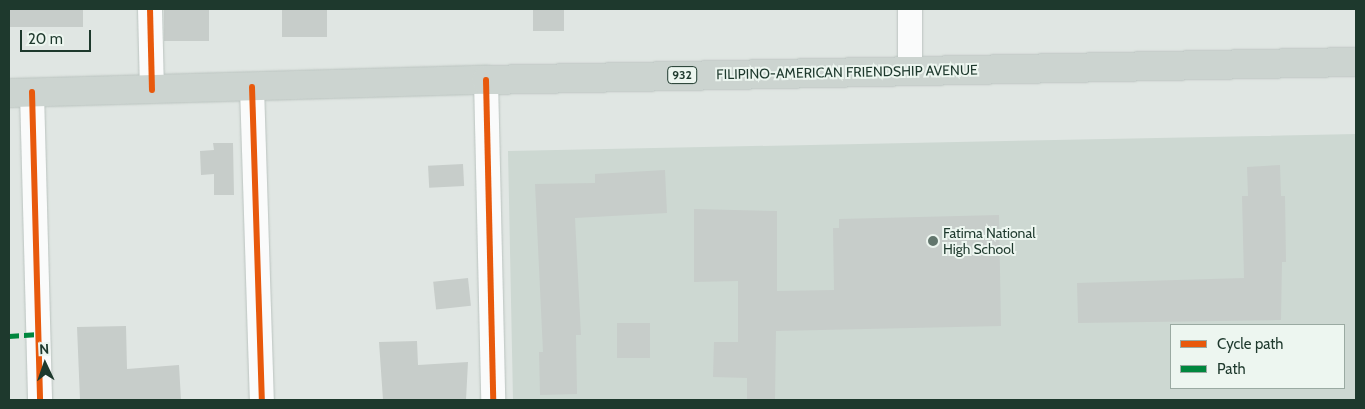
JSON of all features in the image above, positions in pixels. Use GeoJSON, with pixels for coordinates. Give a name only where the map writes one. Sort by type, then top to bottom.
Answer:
{"type":"FeatureCollection","features":[{"type":"Feature","properties":{"kind":"main road","name":"FILIPINO-AMERICAN FRIENDSHIP AVENUE"},"geometry":{"type":"LineString","coordinates":[[20,93],[486,80],[1356,62]]}},
{"type":"Feature","properties":{"kind":"street"},"geometry":{"type":"LineString","coordinates":[[150,9],[152,90]]}},
{"type":"Feature","properties":{"kind":"street"},"geometry":{"type":"LineString","coordinates":[[910,9],[910,71]]}},
{"type":"Feature","properties":{"kind":"street"},"geometry":{"type":"LineString","coordinates":[[486,80],[493,400]]}},
{"type":"Feature","properties":{"kind":"street"},"geometry":{"type":"LineString","coordinates":[[252,87],[262,400]]}},
{"type":"Feature","properties":{"kind":"street"},"geometry":{"type":"LineString","coordinates":[[20,93],[40,400]]}},
{"type":"Feature","properties":{"kind":"shaded area","name":"Fatima National High School"},"geometry":{"type":"Polygon","coordinates":[[[1356,134],[1356,400],[513,400],[508,151],[1356,134]]]}},
{"type":"Feature","properties":{"kind":"building"},"geometry":{"type":"Polygon","coordinates":[[[9,9],[83,9],[83,27],[9,27],[9,9]]]}},
{"type":"Feature","properties":{"kind":"building"},"geometry":{"type":"Polygon","coordinates":[[[164,9],[209,9],[209,41],[164,41],[164,9]]]}},
{"type":"Feature","properties":{"kind":"building"},"geometry":{"type":"Polygon","coordinates":[[[282,9],[327,9],[327,37],[282,37],[282,9]]]}},
{"type":"Feature","properties":{"kind":"building"},"geometry":{"type":"Polygon","coordinates":[[[533,9],[564,9],[564,31],[533,31],[533,9]]]}},
{"type":"Feature","properties":{"kind":"building"},"geometry":{"type":"Polygon","coordinates":[[[213,143],[233,143],[234,195],[214,195],[214,174],[201,175],[200,151],[214,150],[213,143]]]}},
{"type":"Feature","properties":{"kind":"building"},"geometry":{"type":"Polygon","coordinates":[[[463,164],[464,186],[429,188],[428,166],[463,164]]]}},
{"type":"Feature","properties":{"kind":"building"},"geometry":{"type":"Polygon","coordinates":[[[1280,165],[1281,196],[1285,196],[1286,262],[1282,262],[1281,320],[1078,323],[1077,283],[1244,278],[1242,196],[1248,196],[1247,167],[1280,165]]]}},
{"type":"Feature","properties":{"kind":"building"},"geometry":{"type":"Polygon","coordinates":[[[665,170],[667,213],[575,218],[581,335],[576,335],[577,394],[540,395],[539,352],[543,352],[535,184],[595,183],[595,174],[665,170]]]}},
{"type":"Feature","properties":{"kind":"building"},"geometry":{"type":"Polygon","coordinates":[[[694,209],[777,211],[777,291],[834,290],[833,228],[839,228],[839,219],[999,215],[1001,326],[776,331],[775,400],[747,400],[747,378],[713,377],[714,342],[738,342],[738,281],[694,282],[694,209]]]}},
{"type":"Feature","properties":{"kind":"building"},"geometry":{"type":"Polygon","coordinates":[[[468,278],[471,306],[436,310],[433,282],[468,278]]]}},
{"type":"Feature","properties":{"kind":"building"},"geometry":{"type":"Polygon","coordinates":[[[617,323],[650,323],[650,358],[617,358],[617,323]]]}},
{"type":"Feature","properties":{"kind":"building"},"geometry":{"type":"Polygon","coordinates":[[[126,326],[127,369],[179,365],[181,400],[80,400],[77,327],[126,326]]]}},
{"type":"Feature","properties":{"kind":"building"},"geometry":{"type":"Polygon","coordinates":[[[417,341],[418,365],[468,362],[466,400],[383,400],[379,342],[417,341]]]}},
{"type":"Feature","properties":{"kind":"marked path"},"geometry":{"type":"LineString","coordinates":[[9,336],[39,334]]}},
{"type":"Feature","properties":{"kind":"cycle path"},"geometry":{"type":"LineString","coordinates":[[150,9],[152,90]]}},
{"type":"Feature","properties":{"kind":"cycle path"},"geometry":{"type":"LineString","coordinates":[[486,80],[493,400]]}},
{"type":"Feature","properties":{"kind":"cycle path"},"geometry":{"type":"LineString","coordinates":[[252,87],[262,400]]}},
{"type":"Feature","properties":{"kind":"cycle path"},"geometry":{"type":"LineString","coordinates":[[32,92],[40,400]]}},
{"type":"Feature","properties":{"kind":"place","name":"Fatima National High School"},"geometry":{"type":"Point","coordinates":[933,241]}}]}
